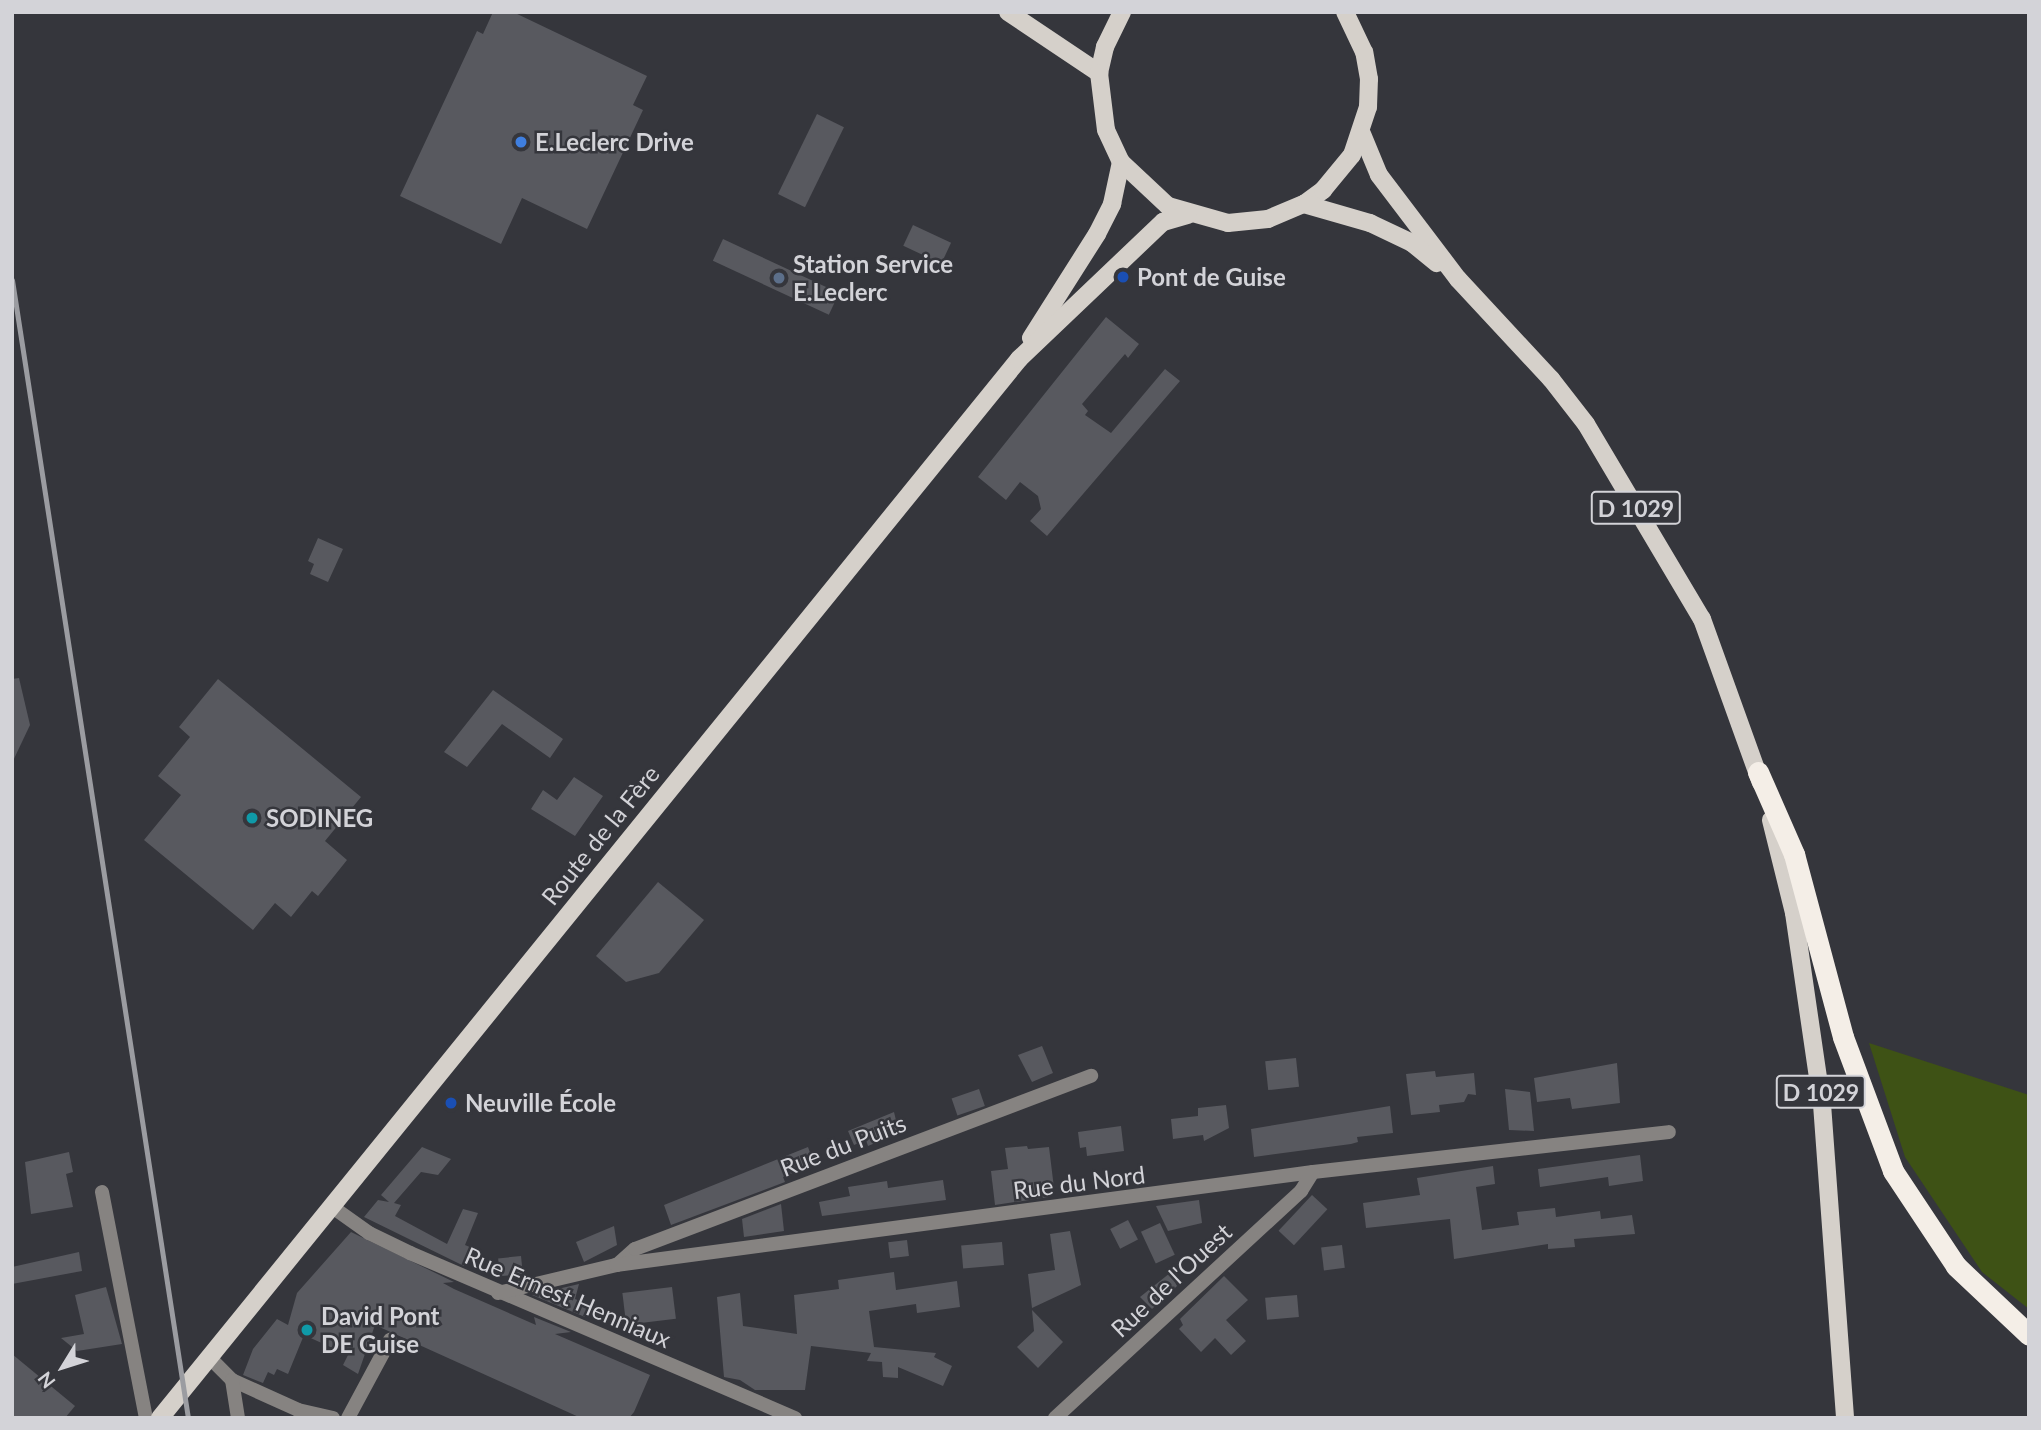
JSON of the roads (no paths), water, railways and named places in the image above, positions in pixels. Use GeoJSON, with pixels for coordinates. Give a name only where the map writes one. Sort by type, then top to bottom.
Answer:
{"type":"FeatureCollection","features":[{"type":"Feature","properties":{"kind":"highway"},"geometry":{"type":"LineString","coordinates":[[1758,772],[1794,854],[1843,1037],[1893,1171],[1956,1266],[2029,1335]]}},
{"type":"Feature","properties":{"kind":"main road"},"geometry":{"type":"LineString","coordinates":[[1008,12],[1100,73]]}},
{"type":"Feature","properties":{"kind":"main road"},"geometry":{"type":"LineString","coordinates":[[1122,12],[1105,47],[1100,73],[1106,130],[1121,162],[1150,194],[1188,215],[1227,223],[1268,219],[1304,204],[1339,174],[1362,134],[1369,79],[1352,17]]}},
{"type":"Feature","properties":{"kind":"main road","name":"D 1029"},"geometry":{"type":"LineString","coordinates":[[1362,134],[1379,175],[1458,279],[1551,379],[1586,424],[1702,619],[1758,772],[1794,913],[1822,1104],[1845,1418]]}},
{"type":"Feature","properties":{"kind":"main road","name":"Route de la Fère"},"geometry":{"type":"LineString","coordinates":[[160,1418],[1019,359],[1097,234],[1112,204],[1121,162]]}},
{"type":"Feature","properties":{"kind":"main road","name":"D 1029"},"geometry":{"type":"LineString","coordinates":[[1304,204],[1348,214],[1412,243],[1458,279]]}},
{"type":"Feature","properties":{"kind":"main road","name":"Route de la Fère"},"geometry":{"type":"LineString","coordinates":[[1019,359],[1163,222],[1188,215]]}},
{"type":"Feature","properties":{"kind":"street","name":"Rue du Puits"},"geometry":{"type":"LineString","coordinates":[[616,1265],[635,1249],[1091,1076]]}},
{"type":"Feature","properties":{"kind":"street","name":"Rue du Nord"},"geometry":{"type":"LineString","coordinates":[[498,1293],[616,1265],[1313,1172],[1669,1132]]}},
{"type":"Feature","properties":{"kind":"street","name":"Rue de l'Ouest"},"geometry":{"type":"LineString","coordinates":[[1055,1418],[1301,1191],[1313,1172]]}},
{"type":"Feature","properties":{"kind":"street"},"geometry":{"type":"LineString","coordinates":[[102,1192],[146,1418]]}},
{"type":"Feature","properties":{"kind":"street","name":"Rue Ernest Henniaux"},"geometry":{"type":"LineString","coordinates":[[331,1206],[369,1233],[498,1293],[795,1418]]}},
{"type":"Feature","properties":{"kind":"street"},"geometry":{"type":"LineString","coordinates":[[348,1418],[390,1340]]}},
{"type":"Feature","properties":{"kind":"street"},"geometry":{"type":"LineString","coordinates":[[214,1349],[232,1381],[238,1418]]}},
{"type":"Feature","properties":{"kind":"street"},"geometry":{"type":"LineString","coordinates":[[232,1381],[298,1409],[334,1418]]}},
{"type":"Feature","properties":{"kind":"railway"},"geometry":{"type":"LineString","coordinates":[[12,280],[188,1418]]}},
{"type":"Feature","properties":{"kind":"place","name":"E.Leclerc Drive"},"geometry":{"type":"Point","coordinates":[521,142]}},
{"type":"Feature","properties":{"kind":"place","name":"Pont de Guise"},"geometry":{"type":"Point","coordinates":[1123,277]}},
{"type":"Feature","properties":{"kind":"place","name":"Station Service E.Leclerc"},"geometry":{"type":"Point","coordinates":[779,278]}},
{"type":"Feature","properties":{"kind":"place","name":"SODINEG"},"geometry":{"type":"Point","coordinates":[252,818]}},
{"type":"Feature","properties":{"kind":"place","name":"Neuville École"},"geometry":{"type":"Point","coordinates":[451,1103]}},
{"type":"Feature","properties":{"kind":"place","name":"David Pont DE Guise"},"geometry":{"type":"Point","coordinates":[307,1330]}}]}
